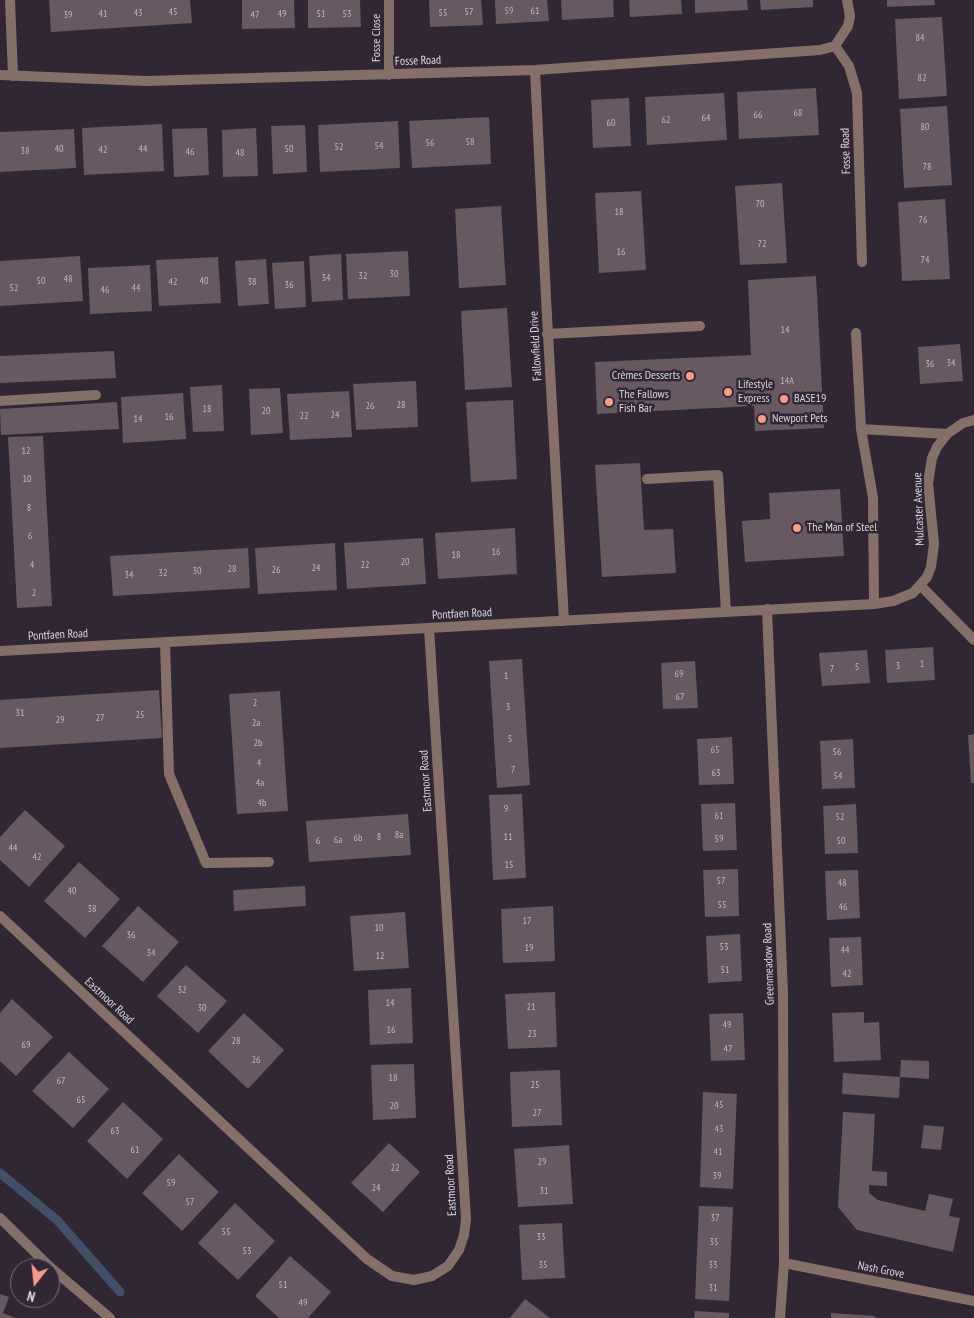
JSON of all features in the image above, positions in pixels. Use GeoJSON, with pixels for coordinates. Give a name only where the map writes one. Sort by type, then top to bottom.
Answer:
{"type":"FeatureCollection","features":[{"type":"Feature","properties":{"kind":"street"},"geometry":{"type":"LineString","coordinates":[[10,0],[13,76]]}},
{"type":"Feature","properties":{"kind":"street","name":"Fosse Close"},"geometry":{"type":"LineString","coordinates":[[389,0],[389,75]]}},
{"type":"Feature","properties":{"kind":"street"},"geometry":{"type":"LineString","coordinates":[[835,46],[848,26],[850,16],[847,0]]}},
{"type":"Feature","properties":{"kind":"street","name":"Fosse Road"},"geometry":{"type":"LineString","coordinates":[[0,76],[146,81],[535,70],[820,50],[835,46],[849,66],[857,93],[862,262]]}},
{"type":"Feature","properties":{"kind":"street","name":"Fallowfield Drive"},"geometry":{"type":"LineString","coordinates":[[535,70],[547,334],[564,621]]}},
{"type":"Feature","properties":{"kind":"street"},"geometry":{"type":"LineString","coordinates":[[547,334],[700,326]]}},
{"type":"Feature","properties":{"kind":"street"},"geometry":{"type":"LineString","coordinates":[[856,333],[861,429],[872,498],[874,604]]}},
{"type":"Feature","properties":{"kind":"street"},"geometry":{"type":"LineString","coordinates":[[0,401],[96,395]]}},
{"type":"Feature","properties":{"kind":"street","name":"Mulcaster Avenue"},"geometry":{"type":"LineString","coordinates":[[921,586],[931,567],[934,550],[929,495],[930,470],[937,447],[947,434],[962,423],[974,420]]}},
{"type":"Feature","properties":{"kind":"street"},"geometry":{"type":"LineString","coordinates":[[861,429],[947,434]]}},
{"type":"Feature","properties":{"kind":"street"},"geometry":{"type":"LineString","coordinates":[[647,479],[718,475],[726,612]]}},
{"type":"Feature","properties":{"kind":"street"},"geometry":{"type":"LineString","coordinates":[[921,586],[974,640]]}},
{"type":"Feature","properties":{"kind":"street","name":"Pontfaen Road"},"geometry":{"type":"LineString","coordinates":[[0,651],[874,604],[903,598],[921,586]]}},
{"type":"Feature","properties":{"kind":"street","name":"Greenmeadow Road"},"geometry":{"type":"LineString","coordinates":[[767,609],[783,993],[784,1263],[780,1318]]}},
{"type":"Feature","properties":{"kind":"street","name":"Eastmoor Road"},"geometry":{"type":"LineString","coordinates":[[0,916],[367,1259],[392,1276],[414,1280],[432,1276],[448,1266],[459,1250],[464,1235],[466,1219],[429,628]]}},
{"type":"Feature","properties":{"kind":"street"},"geometry":{"type":"LineString","coordinates":[[165,642],[169,774],[206,863],[269,862]]}},
{"type":"Feature","properties":{"kind":"street"},"geometry":{"type":"LineString","coordinates":[[0,1218],[50,1267],[110,1318]]}},
{"type":"Feature","properties":{"kind":"street","name":"Nash Grove"},"geometry":{"type":"LineString","coordinates":[[784,1263],[974,1301]]}},
{"type":"Feature","properties":{"kind":"building"},"geometry":{"type":"Polygon","coordinates":[[[49,0],[190,0],[192,23],[51,32],[49,0]]]}},
{"type":"Feature","properties":{"kind":"building"},"geometry":{"type":"Polygon","coordinates":[[[242,0],[294,0],[295,28],[242,29],[242,0]]]}},
{"type":"Feature","properties":{"kind":"building"},"geometry":{"type":"Polygon","coordinates":[[[308,0],[360,0],[361,27],[308,28],[308,0]]]}},
{"type":"Feature","properties":{"kind":"building"},"geometry":{"type":"Polygon","coordinates":[[[429,0],[481,0],[483,25],[430,27],[429,0]]]}},
{"type":"Feature","properties":{"kind":"building"},"geometry":{"type":"Polygon","coordinates":[[[495,0],[547,0],[549,21],[496,24],[495,0]]]}},
{"type":"Feature","properties":{"kind":"building"},"geometry":{"type":"Polygon","coordinates":[[[561,0],[613,0],[614,17],[562,20],[561,0]]]}},
{"type":"Feature","properties":{"kind":"building"},"geometry":{"type":"Polygon","coordinates":[[[629,0],[681,0],[682,14],[630,17],[629,0]]]}},
{"type":"Feature","properties":{"kind":"building"},"geometry":{"type":"Polygon","coordinates":[[[695,0],[747,0],[748,10],[695,13],[695,0]]]}},
{"type":"Feature","properties":{"kind":"building"},"geometry":{"type":"Polygon","coordinates":[[[760,0],[813,0],[813,7],[761,10],[760,0]]]}},
{"type":"Feature","properties":{"kind":"building"},"geometry":{"type":"Polygon","coordinates":[[[887,0],[934,0],[935,5],[887,7],[887,0]]]}},
{"type":"Feature","properties":{"kind":"building"},"geometry":{"type":"Polygon","coordinates":[[[942,17],[947,96],[899,99],[895,19],[942,17]]]}},
{"type":"Feature","properties":{"kind":"building"},"geometry":{"type":"Polygon","coordinates":[[[816,88],[819,135],[739,139],[737,92],[816,88]]]}},
{"type":"Feature","properties":{"kind":"building"},"geometry":{"type":"Polygon","coordinates":[[[724,93],[727,140],[647,145],[645,97],[724,93]]]}},
{"type":"Feature","properties":{"kind":"building"},"geometry":{"type":"Polygon","coordinates":[[[629,98],[631,146],[593,148],[591,100],[629,98]]]}},
{"type":"Feature","properties":{"kind":"building"},"geometry":{"type":"Polygon","coordinates":[[[947,106],[952,185],[904,188],[900,109],[947,106]]]}},
{"type":"Feature","properties":{"kind":"building"},"geometry":{"type":"Polygon","coordinates":[[[489,117],[491,164],[412,168],[409,121],[489,117]]]}},
{"type":"Feature","properties":{"kind":"building"},"geometry":{"type":"Polygon","coordinates":[[[398,121],[400,168],[320,172],[318,125],[398,121]]]}},
{"type":"Feature","properties":{"kind":"building"},"geometry":{"type":"Polygon","coordinates":[[[162,124],[164,171],[84,175],[82,128],[162,124]]]}},
{"type":"Feature","properties":{"kind":"building"},"geometry":{"type":"Polygon","coordinates":[[[305,125],[307,172],[273,174],[271,126],[305,125]]]}},
{"type":"Feature","properties":{"kind":"building"},"geometry":{"type":"Polygon","coordinates":[[[207,128],[209,175],[174,177],[172,129],[207,128]]]}},
{"type":"Feature","properties":{"kind":"building"},"geometry":{"type":"Polygon","coordinates":[[[256,128],[258,176],[223,177],[222,130],[256,128]]]}},
{"type":"Feature","properties":{"kind":"building"},"geometry":{"type":"Polygon","coordinates":[[[74,129],[76,168],[0,172],[0,132],[74,129]]]}},
{"type":"Feature","properties":{"kind":"building"},"geometry":{"type":"Polygon","coordinates":[[[782,183],[787,263],[740,265],[735,186],[782,183]]]}},
{"type":"Feature","properties":{"kind":"building"},"geometry":{"type":"Polygon","coordinates":[[[641,191],[646,270],[599,273],[595,193],[641,191]]]}},
{"type":"Feature","properties":{"kind":"building"},"geometry":{"type":"Polygon","coordinates":[[[945,199],[950,279],[902,281],[898,202],[945,199]]]}},
{"type":"Feature","properties":{"kind":"building"},"geometry":{"type":"Polygon","coordinates":[[[501,206],[506,285],[459,288],[455,209],[501,206]]]}},
{"type":"Feature","properties":{"kind":"building"},"geometry":{"type":"Polygon","coordinates":[[[408,251],[410,296],[348,299],[346,254],[408,251]]]}},
{"type":"Feature","properties":{"kind":"building"},"geometry":{"type":"Polygon","coordinates":[[[341,254],[343,300],[312,302],[309,256],[341,254]]]}},
{"type":"Feature","properties":{"kind":"building"},"geometry":{"type":"Polygon","coordinates":[[[80,256],[83,301],[0,306],[0,261],[80,256]]]}},
{"type":"Feature","properties":{"kind":"building"},"geometry":{"type":"Polygon","coordinates":[[[218,257],[221,303],[159,306],[156,260],[218,257]]]}},
{"type":"Feature","properties":{"kind":"building"},"geometry":{"type":"Polygon","coordinates":[[[266,259],[269,304],[238,306],[235,261],[266,259]]]}},
{"type":"Feature","properties":{"kind":"building"},"geometry":{"type":"Polygon","coordinates":[[[304,261],[306,307],[275,309],[272,263],[304,261]]]}},
{"type":"Feature","properties":{"kind":"building"},"geometry":{"type":"Polygon","coordinates":[[[150,265],[152,311],[90,314],[88,268],[150,265]]]}},
{"type":"Feature","properties":{"kind":"building"},"geometry":{"type":"Polygon","coordinates":[[[816,276],[824,428],[755,431],[754,406],[597,414],[595,362],[751,355],[748,280],[816,276]]]}},
{"type":"Feature","properties":{"kind":"building"},"geometry":{"type":"Polygon","coordinates":[[[507,308],[512,387],[465,390],[461,311],[507,308]]]}},
{"type":"Feature","properties":{"kind":"building"},"geometry":{"type":"Polygon","coordinates":[[[960,344],[963,381],[920,384],[918,347],[960,344]]]}},
{"type":"Feature","properties":{"kind":"building"},"geometry":{"type":"Polygon","coordinates":[[[114,351],[116,378],[0,383],[0,356],[114,351]]]}},
{"type":"Feature","properties":{"kind":"building"},"geometry":{"type":"Polygon","coordinates":[[[416,381],[418,427],[356,430],[353,384],[416,381]]]}},
{"type":"Feature","properties":{"kind":"building"},"geometry":{"type":"Polygon","coordinates":[[[222,385],[224,431],[193,432],[190,387],[222,385]]]}},
{"type":"Feature","properties":{"kind":"building"},"geometry":{"type":"Polygon","coordinates":[[[280,388],[283,433],[251,435],[249,389],[280,388]]]}},
{"type":"Feature","properties":{"kind":"building"},"geometry":{"type":"Polygon","coordinates":[[[349,391],[352,437],[290,440],[287,394],[349,391]]]}},
{"type":"Feature","properties":{"kind":"building"},"geometry":{"type":"Polygon","coordinates":[[[183,393],[186,439],[123,443],[121,397],[183,393]]]}},
{"type":"Feature","properties":{"kind":"building"},"geometry":{"type":"Polygon","coordinates":[[[513,400],[517,479],[471,482],[466,402],[513,400]]]}},
{"type":"Feature","properties":{"kind":"building"},"geometry":{"type":"Polygon","coordinates":[[[117,402],[119,429],[1,435],[0,409],[117,402]]]}},
{"type":"Feature","properties":{"kind":"building"},"geometry":{"type":"Polygon","coordinates":[[[43,436],[52,606],[17,608],[8,437],[43,436]]]}},
{"type":"Feature","properties":{"kind":"building"},"geometry":{"type":"Polygon","coordinates":[[[640,463],[644,530],[673,529],[676,573],[602,577],[595,465],[640,463]]]}},
{"type":"Feature","properties":{"kind":"building"},"geometry":{"type":"Polygon","coordinates":[[[840,489],[844,556],[745,562],[742,521],[770,519],[769,493],[840,489]]]}},
{"type":"Feature","properties":{"kind":"building"},"geometry":{"type":"Polygon","coordinates":[[[515,528],[517,574],[438,579],[435,533],[515,528]]]}},
{"type":"Feature","properties":{"kind":"building"},"geometry":{"type":"Polygon","coordinates":[[[423,538],[426,584],[347,589],[344,543],[423,538]]]}},
{"type":"Feature","properties":{"kind":"building"},"geometry":{"type":"Polygon","coordinates":[[[335,543],[337,590],[258,594],[255,548],[335,543]]]}},
{"type":"Feature","properties":{"kind":"building"},"geometry":{"type":"Polygon","coordinates":[[[248,548],[250,588],[113,596],[110,556],[248,548]]]}},
{"type":"Feature","properties":{"kind":"building"},"geometry":{"type":"Polygon","coordinates":[[[933,647],[935,680],[887,683],[885,650],[933,647]]]}},
{"type":"Feature","properties":{"kind":"building"},"geometry":{"type":"Polygon","coordinates":[[[867,650],[870,683],[822,686],[819,653],[867,650]]]}},
{"type":"Feature","properties":{"kind":"building"},"geometry":{"type":"Polygon","coordinates":[[[522,659],[530,785],[497,788],[489,661],[522,659]]]}},
{"type":"Feature","properties":{"kind":"building"},"geometry":{"type":"Polygon","coordinates":[[[695,661],[698,708],[663,709],[661,663],[695,661]]]}},
{"type":"Feature","properties":{"kind":"building"},"geometry":{"type":"Polygon","coordinates":[[[159,690],[162,738],[0,748],[0,700],[159,690]]]}},
{"type":"Feature","properties":{"kind":"building"},"geometry":{"type":"Polygon","coordinates":[[[280,691],[288,811],[237,814],[229,694],[280,691]]]}},
{"type":"Feature","properties":{"kind":"building"},"geometry":{"type":"Polygon","coordinates":[[[974,734],[974,783],[971,783],[968,735],[974,734]]]}},
{"type":"Feature","properties":{"kind":"building"},"geometry":{"type":"Polygon","coordinates":[[[732,737],[734,784],[699,785],[697,739],[732,737]]]}},
{"type":"Feature","properties":{"kind":"building"},"geometry":{"type":"Polygon","coordinates":[[[853,739],[855,788],[822,789],[820,741],[853,739]]]}},
{"type":"Feature","properties":{"kind":"building"},"geometry":{"type":"Polygon","coordinates":[[[522,794],[526,878],[493,880],[489,795],[522,794]]]}},
{"type":"Feature","properties":{"kind":"building"},"geometry":{"type":"Polygon","coordinates":[[[735,803],[737,850],[703,851],[701,804],[735,803]]]}},
{"type":"Feature","properties":{"kind":"building"},"geometry":{"type":"Polygon","coordinates":[[[856,804],[858,853],[825,854],[823,806],[856,804]]]}},
{"type":"Feature","properties":{"kind":"building"},"geometry":{"type":"Polygon","coordinates":[[[25,810],[65,846],[29,887],[0,860],[0,837],[25,810]]]}},
{"type":"Feature","properties":{"kind":"building"},"geometry":{"type":"Polygon","coordinates":[[[408,814],[411,855],[309,862],[306,821],[408,814]]]}},
{"type":"Feature","properties":{"kind":"building"},"geometry":{"type":"Polygon","coordinates":[[[79,862],[120,899],[85,938],[44,901],[79,862]]]}},
{"type":"Feature","properties":{"kind":"building"},"geometry":{"type":"Polygon","coordinates":[[[738,869],[739,916],[705,917],[703,870],[738,869]]]}},
{"type":"Feature","properties":{"kind":"building"},"geometry":{"type":"Polygon","coordinates":[[[858,870],[860,918],[827,920],[825,871],[858,870]]]}},
{"type":"Feature","properties":{"kind":"building"},"geometry":{"type":"Polygon","coordinates":[[[305,886],[306,906],[234,911],[233,890],[305,886]]]}},
{"type":"Feature","properties":{"kind":"building"},"geometry":{"type":"Polygon","coordinates":[[[138,906],[179,942],[143,982],[102,946],[138,906]]]}},
{"type":"Feature","properties":{"kind":"building"},"geometry":{"type":"Polygon","coordinates":[[[553,906],[555,961],[503,963],[501,909],[553,906]]]}},
{"type":"Feature","properties":{"kind":"building"},"geometry":{"type":"Polygon","coordinates":[[[405,912],[409,968],[354,971],[350,916],[405,912]]]}},
{"type":"Feature","properties":{"kind":"building"},"geometry":{"type":"Polygon","coordinates":[[[740,934],[742,981],[708,983],[706,936],[740,934]]]}},
{"type":"Feature","properties":{"kind":"building"},"geometry":{"type":"Polygon","coordinates":[[[861,937],[863,985],[831,987],[829,938],[861,937]]]}},
{"type":"Feature","properties":{"kind":"building"},"geometry":{"type":"Polygon","coordinates":[[[186,965],[227,1001],[198,1033],[157,996],[186,965]]]}},
{"type":"Feature","properties":{"kind":"building"},"geometry":{"type":"Polygon","coordinates":[[[411,988],[413,1043],[370,1045],[368,990],[411,988]]]}},
{"type":"Feature","properties":{"kind":"building"},"geometry":{"type":"Polygon","coordinates":[[[555,992],[557,1047],[508,1049],[505,994],[555,992]]]}},
{"type":"Feature","properties":{"kind":"building"},"geometry":{"type":"Polygon","coordinates":[[[12,999],[53,1037],[16,1076],[0,1061],[0,1013],[12,999]]]}},
{"type":"Feature","properties":{"kind":"building"},"geometry":{"type":"Polygon","coordinates":[[[864,1012],[864,1023],[879,1022],[881,1060],[834,1062],[832,1013],[864,1012]]]}},
{"type":"Feature","properties":{"kind":"building"},"geometry":{"type":"Polygon","coordinates":[[[244,1013],[284,1050],[248,1089],[208,1051],[244,1013]]]}},
{"type":"Feature","properties":{"kind":"building"},"geometry":{"type":"Polygon","coordinates":[[[743,1013],[745,1060],[711,1061],[709,1014],[743,1013]]]}},
{"type":"Feature","properties":{"kind":"building"},"geometry":{"type":"Polygon","coordinates":[[[69,1052],[109,1089],[73,1128],[32,1091],[69,1052]]]}},
{"type":"Feature","properties":{"kind":"building"},"geometry":{"type":"Polygon","coordinates":[[[901,1060],[929,1061],[929,1079],[900,1077],[901,1060]]]}},
{"type":"Feature","properties":{"kind":"building"},"geometry":{"type":"Polygon","coordinates":[[[414,1064],[416,1118],[373,1120],[371,1065],[414,1064]]]}},
{"type":"Feature","properties":{"kind":"building"},"geometry":{"type":"Polygon","coordinates":[[[560,1070],[562,1125],[512,1127],[510,1072],[560,1070]]]}},
{"type":"Feature","properties":{"kind":"building"},"geometry":{"type":"Polygon","coordinates":[[[843,1073],[900,1077],[899,1098],[842,1094],[843,1073]]]}},
{"type":"Feature","properties":{"kind":"building"},"geometry":{"type":"Polygon","coordinates":[[[703,1092],[737,1094],[733,1189],[700,1187],[703,1092]]]}},
{"type":"Feature","properties":{"kind":"building"},"geometry":{"type":"Polygon","coordinates":[[[123,1102],[163,1139],[127,1179],[87,1141],[123,1102]]]}},
{"type":"Feature","properties":{"kind":"building"},"geometry":{"type":"Polygon","coordinates":[[[843,1112],[875,1114],[872,1171],[887,1172],[887,1186],[869,1185],[869,1193],[878,1200],[925,1211],[929,1194],[953,1199],[949,1216],[960,1218],[953,1252],[857,1230],[838,1207],[843,1112]]]}},
{"type":"Feature","properties":{"kind":"building"},"geometry":{"type":"Polygon","coordinates":[[[924,1125],[944,1127],[941,1150],[921,1148],[924,1125]]]}},
{"type":"Feature","properties":{"kind":"building"},"geometry":{"type":"Polygon","coordinates":[[[389,1143],[420,1172],[383,1212],[351,1183],[389,1143]]]}},
{"type":"Feature","properties":{"kind":"building"},"geometry":{"type":"Polygon","coordinates":[[[569,1145],[573,1204],[518,1207],[514,1149],[569,1145]]]}},
{"type":"Feature","properties":{"kind":"building"},"geometry":{"type":"Polygon","coordinates":[[[179,1154],[219,1192],[182,1231],[142,1193],[179,1154]]]}},
{"type":"Feature","properties":{"kind":"building"},"geometry":{"type":"Polygon","coordinates":[[[235,1203],[275,1241],[238,1280],[198,1243],[235,1203]]]}},
{"type":"Feature","properties":{"kind":"building"},"geometry":{"type":"Polygon","coordinates":[[[699,1206],[733,1207],[729,1301],[695,1299],[699,1206]]]}},
{"type":"Feature","properties":{"kind":"building"},"geometry":{"type":"Polygon","coordinates":[[[562,1223],[565,1278],[522,1280],[519,1225],[562,1223]]]}},
{"type":"Feature","properties":{"kind":"building"},"geometry":{"type":"Polygon","coordinates":[[[290,1256],[331,1292],[308,1318],[279,1318],[255,1296],[290,1256]]]}},
{"type":"Feature","properties":{"kind":"building"},"geometry":{"type":"Polygon","coordinates":[[[0,1294],[9,1297],[3,1313],[16,1318],[0,1318],[0,1294]]]}},
{"type":"Feature","properties":{"kind":"building"},"geometry":{"type":"Polygon","coordinates":[[[525,1299],[550,1318],[510,1318],[525,1299]]]}},
{"type":"Feature","properties":{"kind":"building"},"geometry":{"type":"Polygon","coordinates":[[[695,1311],[729,1313],[729,1318],[694,1318],[695,1311]]]}},
{"type":"Feature","properties":{"kind":"building"},"geometry":{"type":"Polygon","coordinates":[[[831,1313],[875,1316],[875,1318],[831,1318],[831,1313]]]}},
{"type":"Feature","properties":{"kind":"waterway"},"geometry":{"type":"LineString","coordinates":[[0,1173],[57,1220],[120,1292]]}},
{"type":"Feature","properties":{"kind":"place","name":"Crèmes Desserts"},"geometry":{"type":"Point","coordinates":[690,376]}},
{"type":"Feature","properties":{"kind":"place","name":"Lifestyle Express"},"geometry":{"type":"Point","coordinates":[728,392]}},
{"type":"Feature","properties":{"kind":"place","name":"BASE19"},"geometry":{"type":"Point","coordinates":[784,399]}},
{"type":"Feature","properties":{"kind":"place","name":"The Fallows Fish Bar"},"geometry":{"type":"Point","coordinates":[609,402]}},
{"type":"Feature","properties":{"kind":"place","name":"Newport Pets"},"geometry":{"type":"Point","coordinates":[762,419]}},
{"type":"Feature","properties":{"kind":"place","name":"The Man of Steel"},"geometry":{"type":"Point","coordinates":[797,528]}}]}
